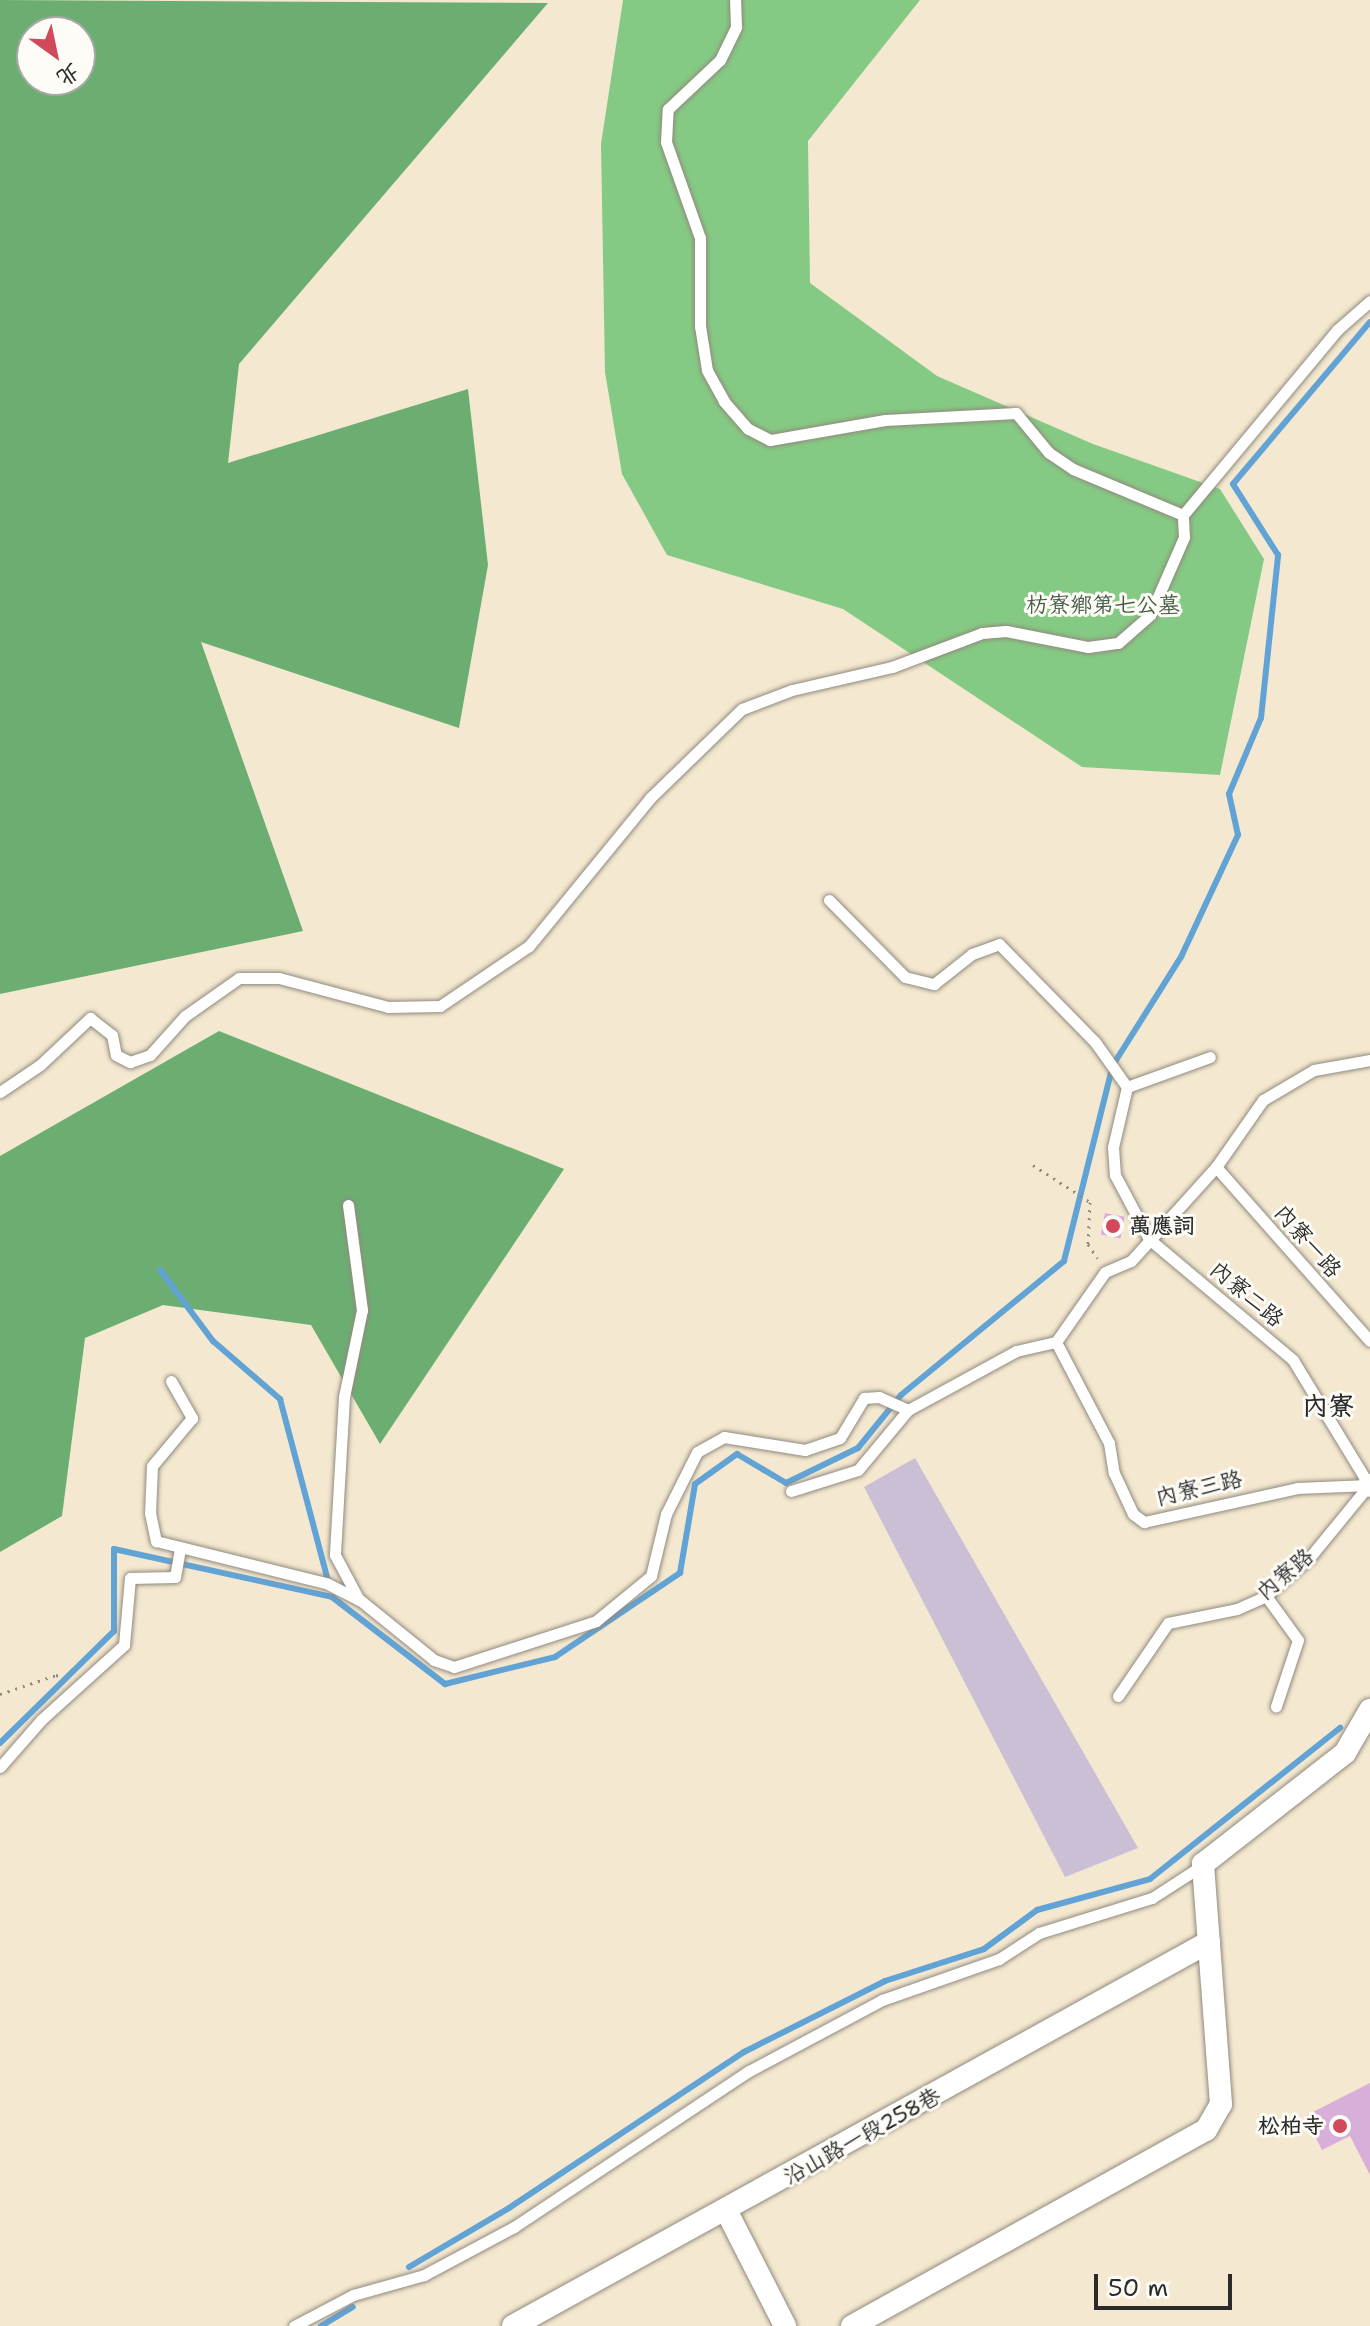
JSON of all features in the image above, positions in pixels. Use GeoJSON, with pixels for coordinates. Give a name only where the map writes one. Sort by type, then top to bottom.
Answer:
{"type":"FeatureCollection","features":[{"type":"Feature","properties":{"kind":"street"},"geometry":{"type":"LineString","coordinates":[[852,2326],[1206,2130],[1221,2104],[1203,1864],[1345,1753],[1370,1710]]}},
{"type":"Feature","properties":{"kind":"street","name":"沿山路一段258巷"},"geometry":{"type":"LineString","coordinates":[[513,2326],[727,2212],[1209,1942]]}},
{"type":"Feature","properties":{"kind":"street"},"geometry":{"type":"LineString","coordinates":[[727,2212],[785,2326]]}},
{"type":"Feature","properties":{"kind":"lane"},"geometry":{"type":"LineString","coordinates":[[735,0],[736,27],[720,60],[668,109],[666,142],[700,238],[700,326],[707,370],[748,429],[770,440],[885,420],[1016,413],[1049,453],[1073,469],[1183,515]]}},
{"type":"Feature","properties":{"kind":"lane"},"geometry":{"type":"LineString","coordinates":[[0,1092],[40,1065],[90,1018],[112,1035],[116,1055],[130,1062],[150,1055],[185,1016],[239,978],[279,978],[388,1007],[440,1006],[529,946],[650,798],[742,709],[792,690],[892,667],[982,633],[1006,631],[1088,647],[1118,643],[1150,615],[1184,537],[1183,515],[1337,330],[1370,301]]}},
{"type":"Feature","properties":{"kind":"lane"},"geometry":{"type":"LineString","coordinates":[[829,900],[905,977],[934,984],[972,954],[999,944],[1103,1053],[1125,1084],[1210,1057]]}},
{"type":"Feature","properties":{"kind":"lane"},"geometry":{"type":"LineString","coordinates":[[791,1491],[858,1470],[906,1410],[1016,1351],[1056,1342],[1105,1272],[1131,1261],[1216,1167],[1263,1100],[1314,1070],[1370,1060]]}},
{"type":"Feature","properties":{"kind":"lane","name":"內寮二路"},"geometry":{"type":"LineString","coordinates":[[1125,1084],[1113,1147],[1115,1175],[1149,1239],[1293,1360],[1369,1486]]}},
{"type":"Feature","properties":{"kind":"lane","name":"內寮一路"},"geometry":{"type":"LineString","coordinates":[[1216,1167],[1370,1341]]}},
{"type":"Feature","properties":{"kind":"lane"},"geometry":{"type":"LineString","coordinates":[[348,1205],[362,1310],[344,1397],[335,1555],[360,1600]]}},
{"type":"Feature","properties":{"kind":"lane","name":"內寮三路"},"geometry":{"type":"LineString","coordinates":[[1056,1342],[1109,1443],[1114,1473],[1133,1514],[1144,1522],[1297,1488],[1369,1486]]}},
{"type":"Feature","properties":{"kind":"lane"},"geometry":{"type":"LineString","coordinates":[[171,1381],[192,1418],[152,1466],[150,1513],[156,1541],[179,1552],[326,1583],[360,1600],[434,1660],[454,1667],[544,1641],[596,1621],[651,1576],[666,1514],[697,1452],[724,1437],[805,1450],[840,1438],[864,1398],[882,1398],[906,1410]]}},
{"type":"Feature","properties":{"kind":"lane","name":"內寮路"},"geometry":{"type":"LineString","coordinates":[[1118,1696],[1168,1623],[1237,1609],[1266,1596],[1310,1557],[1369,1486]]}},
{"type":"Feature","properties":{"kind":"lane"},"geometry":{"type":"LineString","coordinates":[[0,1767],[41,1720],[124,1645],[130,1578],[175,1577],[179,1552]]}},
{"type":"Feature","properties":{"kind":"lane"},"geometry":{"type":"LineString","coordinates":[[1266,1596],[1298,1640],[1276,1706]]}},
{"type":"Feature","properties":{"kind":"lane"},"geometry":{"type":"LineString","coordinates":[[294,2326],[353,2295],[424,2275],[514,2227],[749,2071],[882,2000],[999,1959],[1039,1933],[1152,1898],[1203,1864]]}},
{"type":"Feature","properties":{"kind":"path"},"geometry":{"type":"LineString","coordinates":[[1033,1165],[1090,1202],[1088,1244],[1105,1272]]}},
{"type":"Feature","properties":{"kind":"path"},"geometry":{"type":"LineString","coordinates":[[0,1694],[56,1675]]}},
{"type":"Feature","properties":{"kind":"shaded area"},"geometry":{"type":"Polygon","coordinates":[[[915,1458],[1138,1848],[1065,1877],[864,1487],[915,1458]]]}},
{"type":"Feature","properties":{"kind":"green space"},"geometry":{"type":"Polygon","coordinates":[[[0,0],[548,3],[239,364],[228,463],[468,389],[488,565],[459,728],[201,642],[303,931],[0,994],[0,0]]]}},
{"type":"Feature","properties":{"kind":"green space","name":"枋寮鄉第七公墓"},"geometry":{"type":"Polygon","coordinates":[[[623,0],[920,0],[808,141],[810,283],[937,376],[1093,444],[1220,489],[1264,559],[1220,775],[1082,767],[843,609],[667,555],[622,474],[605,372],[601,144],[623,0]]]}},
{"type":"Feature","properties":{"kind":"green space"},"geometry":{"type":"Polygon","coordinates":[[[219,1031],[564,1169],[380,1444],[311,1325],[163,1305],[85,1338],[62,1516],[0,1552],[0,1156],[219,1031]]]}},
{"type":"Feature","properties":{"kind":"building","name":"萬應詞"},"geometry":{"type":"Polygon","coordinates":[[[1105,1213],[1125,1217],[1120,1238],[1101,1235],[1105,1213]]]}},
{"type":"Feature","properties":{"kind":"building","name":"松柏寺"},"geometry":{"type":"Polygon","coordinates":[[[1370,2083],[1370,2175],[1350,2136],[1322,2150],[1305,2116],[1370,2083]]]}},
{"type":"Feature","properties":{"kind":"waterway"},"geometry":{"type":"LineString","coordinates":[[0,1743],[114,1631],[114,1549],[332,1597],[445,1684],[555,1657],[680,1573],[695,1484],[737,1454],[786,1483],[858,1448],[901,1395],[1064,1261],[1113,1065],[1181,957],[1238,835],[1229,794],[1261,718],[1278,555],[1233,484],[1370,322]]}},
{"type":"Feature","properties":{"kind":"waterway"},"geometry":{"type":"LineString","coordinates":[[160,1270],[213,1341],[280,1399],[329,1584]]}},
{"type":"Feature","properties":{"kind":"waterway"},"geometry":{"type":"LineString","coordinates":[[409,2267],[509,2208],[744,2052],[885,1981],[984,1949],[1037,1910],[1150,1879],[1340,1728]]}},
{"type":"Feature","properties":{"kind":"waterway"},"geometry":{"type":"LineString","coordinates":[[321,2326],[353,2307]]}},
{"type":"Feature","properties":{"kind":"place","name":"萬應詞"},"geometry":{"type":"Point","coordinates":[1113,1226]}},
{"type":"Feature","properties":{"kind":"place","name":"松柏寺"},"geometry":{"type":"Point","coordinates":[1340,2126]}},
{"type":"Feature","properties":{"kind":"district","name":"内寮"},"geometry":{"type":"Point","coordinates":[1328,1406]}}]}
